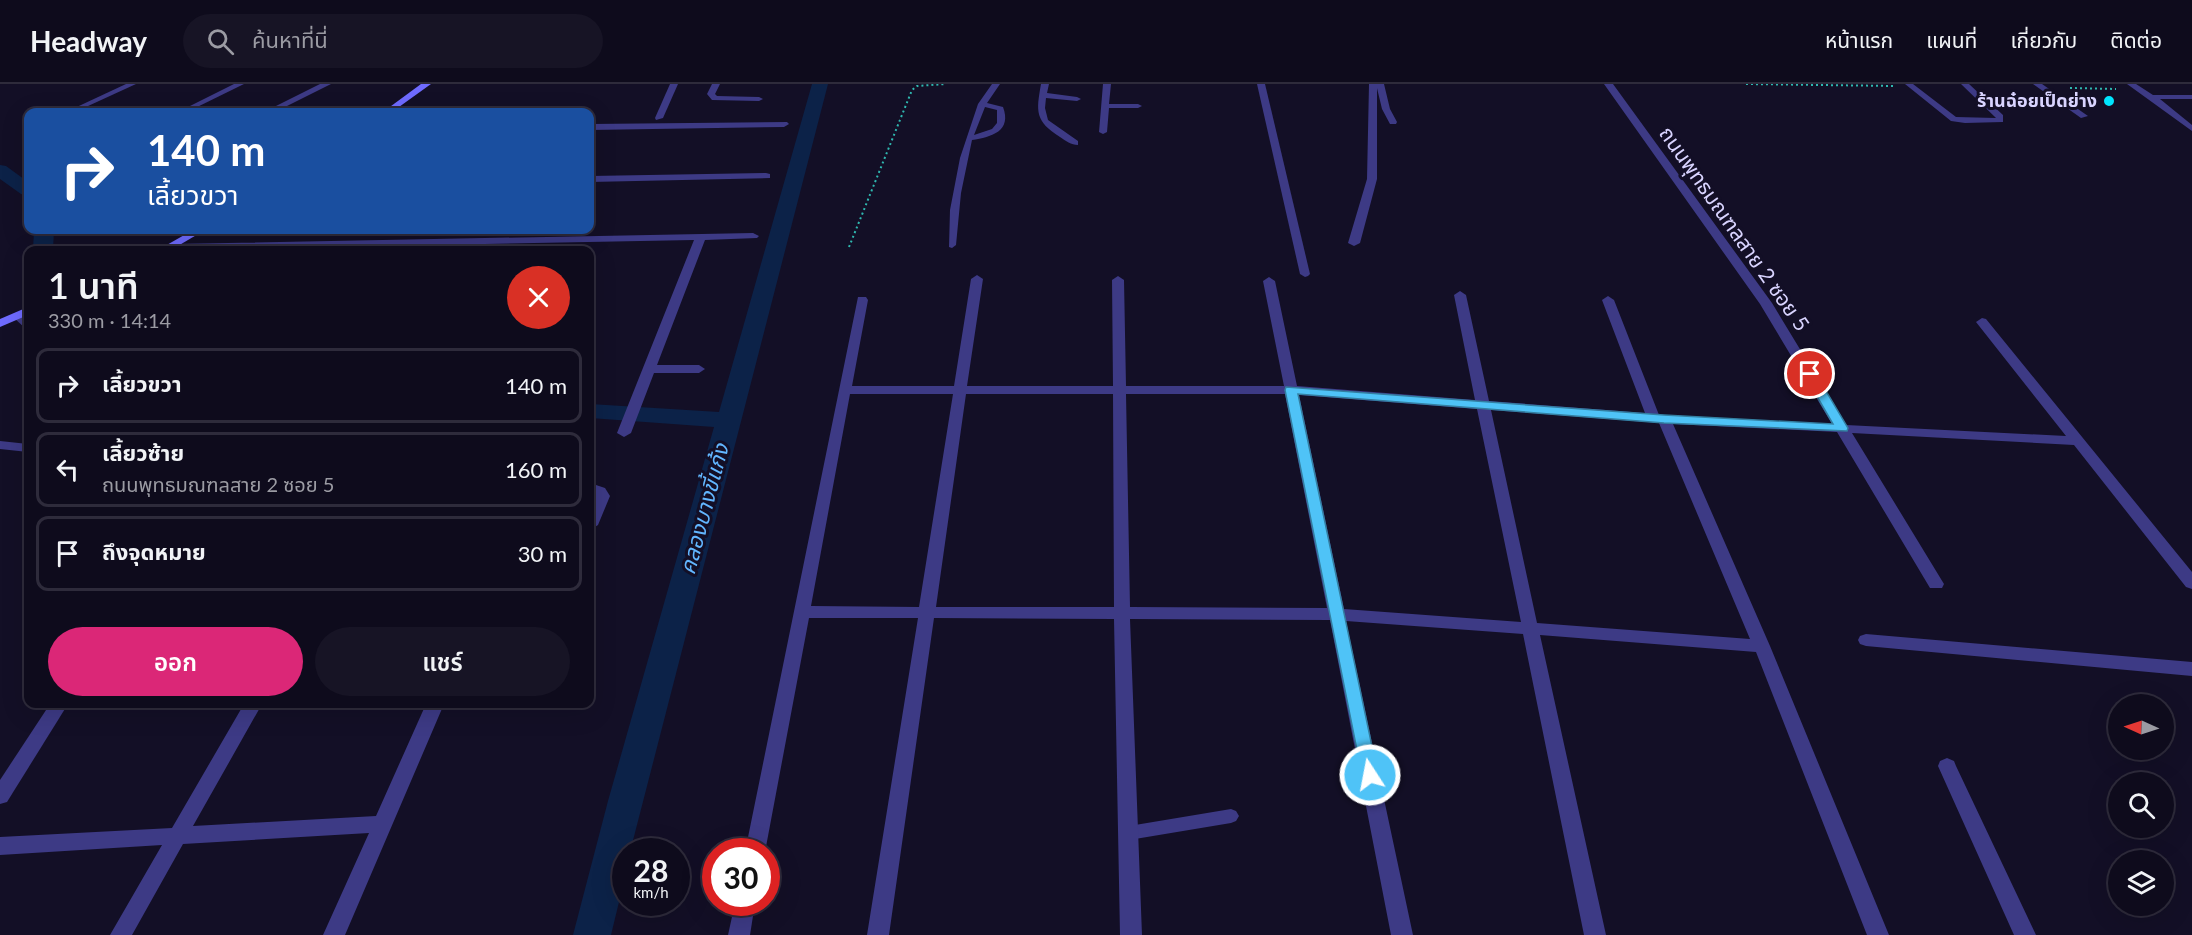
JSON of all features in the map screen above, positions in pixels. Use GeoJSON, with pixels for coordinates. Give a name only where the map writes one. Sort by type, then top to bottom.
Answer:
{"type":"FeatureCollection","features":[{"type":"Feature","properties":{"kind":"street"},"geometry":{"type":"LineString","coordinates":[[277,108],[327,84]]}},
{"type":"Feature","properties":{"kind":"street"},"geometry":{"type":"LineString","coordinates":[[393,108],[427,84]]}},
{"type":"Feature","properties":{"kind":"street"},"geometry":{"type":"LineString","coordinates":[[1354,243],[1372,179],[1373,84]]}},
{"type":"Feature","properties":{"kind":"street","name":"ถนนพุทธมณฑลสาย 2 ซอย 5"},"geometry":{"type":"LineString","coordinates":[[1608,84],[1766,303],[1936,584]]}},
{"type":"Feature","properties":{"kind":"street"},"geometry":{"type":"LineString","coordinates":[[594,127],[784,124]]}},
{"type":"Feature","properties":{"kind":"street"},"geometry":{"type":"LineString","coordinates":[[594,179],[766,176]]}},
{"type":"Feature","properties":{"kind":"street"},"geometry":{"type":"LineString","coordinates":[[172,246],[193,234]]}},
{"type":"Feature","properties":{"kind":"street"},"geometry":{"type":"LineString","coordinates":[[429,246],[569,239],[753,236]]}},
{"type":"Feature","properties":{"kind":"street"},"geometry":{"type":"LineString","coordinates":[[624,433],[701,237]]}},
{"type":"Feature","properties":{"kind":"street"},"geometry":{"type":"LineString","coordinates":[[565,246],[569,239]]}},
{"type":"Feature","properties":{"kind":"street"},"geometry":{"type":"LineString","coordinates":[[878,935],[977,279]]}},
{"type":"Feature","properties":{"kind":"street"},"geometry":{"type":"LineString","coordinates":[[1118,280],[1122,613],[1131,935]]}},
{"type":"Feature","properties":{"kind":"street"},"geometry":{"type":"LineString","coordinates":[[1269,281],[1402,935]]}},
{"type":"Feature","properties":{"kind":"street"},"geometry":{"type":"LineString","coordinates":[[1460,296],[1595,935]]}},
{"type":"Feature","properties":{"kind":"street"},"geometry":{"type":"LineString","coordinates":[[758,838],[862,300]]}},
{"type":"Feature","properties":{"kind":"street"},"geometry":{"type":"LineString","coordinates":[[1608,300],[1659,419],[1762,645],[1878,935]]}},
{"type":"Feature","properties":{"kind":"street"},"geometry":{"type":"LineString","coordinates":[[0,323],[23,313]]}},
{"type":"Feature","properties":{"kind":"street"},"geometry":{"type":"LineString","coordinates":[[1982,322],[2192,583]]}},
{"type":"Feature","properties":{"kind":"street"},"geometry":{"type":"LineString","coordinates":[[649,369],[699,369]]}},
{"type":"Feature","properties":{"kind":"street"},"geometry":{"type":"LineString","coordinates":[[844,390],[1291,390],[1659,419],[2076,441]]}},
{"type":"Feature","properties":{"kind":"street"},"geometry":{"type":"LineString","coordinates":[[0,445],[24,448]]}},
{"type":"Feature","properties":{"kind":"street"},"geometry":{"type":"LineString","coordinates":[[594,489],[600,491],[603,496],[594,518]]}},
{"type":"Feature","properties":{"kind":"street"},"geometry":{"type":"LineString","coordinates":[[801,612],[1337,614],[1762,645]]}},
{"type":"Feature","properties":{"kind":"street"},"geometry":{"type":"LineString","coordinates":[[1866,640],[2192,669]]}},
{"type":"Feature","properties":{"kind":"street"},"geometry":{"type":"LineString","coordinates":[[0,796],[55,708]]}},
{"type":"Feature","properties":{"kind":"street"},"geometry":{"type":"LineString","coordinates":[[121,935],[251,708]]}},
{"type":"Feature","properties":{"kind":"street"},"geometry":{"type":"LineString","coordinates":[[334,935],[433,708]]}},
{"type":"Feature","properties":{"kind":"street"},"geometry":{"type":"LineString","coordinates":[[1947,766],[2025,935]]}},
{"type":"Feature","properties":{"kind":"street"},"geometry":{"type":"LineString","coordinates":[[0,846],[381,824]]}},
{"type":"Feature","properties":{"kind":"street"},"geometry":{"type":"LineString","coordinates":[[739,935],[743,916]]}},
{"type":"Feature","properties":{"kind":"lane"},"geometry":{"type":"LineString","coordinates":[[79,108],[132,84]]}},
{"type":"Feature","properties":{"kind":"lane"},"geometry":{"type":"LineString","coordinates":[[218,90],[230,84]]}},
{"type":"Feature","properties":{"kind":"lane"},"geometry":{"type":"LineString","coordinates":[[190,108],[240,84]]}},
{"type":"Feature","properties":{"kind":"lane"},"geometry":{"type":"LineString","coordinates":[[659,118],[674,84]]}},
{"type":"Feature","properties":{"kind":"lane"},"geometry":{"type":"LineString","coordinates":[[716,84],[711,94],[715,98],[759,99]]}},
{"type":"Feature","properties":{"kind":"lane"},"geometry":{"type":"LineString","coordinates":[[952,245],[954,203],[971,138],[982,104],[996,84]]}},
{"type":"Feature","properties":{"kind":"lane"},"geometry":{"type":"LineString","coordinates":[[1045,84],[1041,112],[1043,120],[1075,143]]}},
{"type":"Feature","properties":{"kind":"lane"},"geometry":{"type":"LineString","coordinates":[[1103,132],[1107,84]]}},
{"type":"Feature","properties":{"kind":"lane"},"geometry":{"type":"LineString","coordinates":[[1261,84],[1305,274]]}},
{"type":"Feature","properties":{"kind":"lane"},"geometry":{"type":"LineString","coordinates":[[1380,84],[1386,109],[1393,122]]}},
{"type":"Feature","properties":{"kind":"lane"},"geometry":{"type":"LineString","coordinates":[[2037,84],[2084,116]]}},
{"type":"Feature","properties":{"kind":"lane"},"geometry":{"type":"LineString","coordinates":[[2131,84],[2152,97],[2192,129]]}},
{"type":"Feature","properties":{"kind":"lane"},"geometry":{"type":"LineString","coordinates":[[1912,87],[1954,119],[2000,120],[2000,117],[1968,87]]}},
{"type":"Feature","properties":{"kind":"lane"},"geometry":{"type":"LineString","coordinates":[[1043,95],[1077,99]]}},
{"type":"Feature","properties":{"kind":"lane"},"geometry":{"type":"LineString","coordinates":[[2152,97],[2192,97]]}},
{"type":"Feature","properties":{"kind":"lane"},"geometry":{"type":"LineString","coordinates":[[1981,100],[2031,100]]}},
{"type":"Feature","properties":{"kind":"lane"},"geometry":{"type":"LineString","coordinates":[[971,138],[993,134],[997,131],[1001,121],[1000,109],[982,104]]}},
{"type":"Feature","properties":{"kind":"lane"},"geometry":{"type":"LineString","coordinates":[[1105,106],[1138,106]]}},
{"type":"Feature","properties":{"kind":"lane"},"geometry":{"type":"LineString","coordinates":[[1129,833],[1163,830],[1231,816]]}},
{"type":"Feature","properties":{"kind":"path"},"geometry":{"type":"LineString","coordinates":[[849,247],[912,90],[917,86],[946,84]]}},
{"type":"Feature","properties":{"kind":"waterway","name":"คลองบางขี้แก้ง"},"geometry":{"type":"LineString","coordinates":[[592,935],[625,801],[820,84]]}},
{"type":"Feature","properties":{"kind":"waterway"},"geometry":{"type":"LineString","coordinates":[[0,170],[24,187]]}},
{"type":"Feature","properties":{"kind":"waterway"},"geometry":{"type":"LineString","coordinates":[[43,246],[44,234]]}},
{"type":"Feature","properties":{"kind":"waterway"},"geometry":{"type":"LineString","coordinates":[[594,411],[728,420]]}},
{"type":"Feature","properties":{"kind":"place","name":"ร้านฉ๋อยเป็ดย่าง"},"geometry":{"type":"Point","coordinates":[2109,101]}},
{"type":"Feature","properties":{"kind":"route"},"geometry":{"type":"LineString","coordinates":[[1370,775],[1291,390],[1664,419],[1842,428],[1810,374]]}}]}
